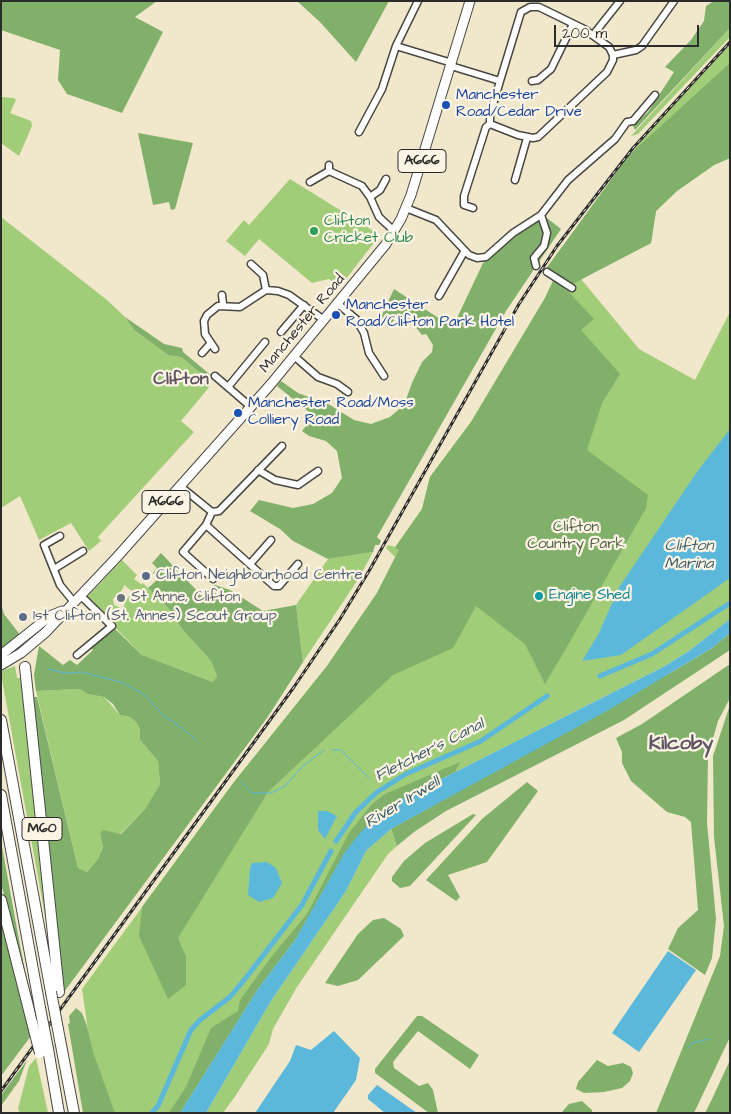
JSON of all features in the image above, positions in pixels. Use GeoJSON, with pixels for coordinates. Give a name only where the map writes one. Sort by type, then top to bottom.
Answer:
{"type":"FeatureCollection","features":[{"type":"Feature","properties":{"kind":"highway","name":"M60"},"geometry":{"type":"LineString","coordinates":[[25,667],[60,1040],[74,1113]]}},
{"type":"Feature","properties":{"kind":"highway","name":"M60"},"geometry":{"type":"LineString","coordinates":[[1,720],[55,992]]}},
{"type":"Feature","properties":{"kind":"highway","name":"M60"},"geometry":{"type":"LineString","coordinates":[[1,795],[40,1008],[44,1051]]}},
{"type":"Feature","properties":{"kind":"highway","name":"M60"},"geometry":{"type":"LineString","coordinates":[[1,900],[32,1022],[44,1051],[59,1109]]}},
{"type":"Feature","properties":{"kind":"main road","name":"Manchester Road"},"geometry":{"type":"LineString","coordinates":[[1,665],[20,653],[46,632],[65,609],[180,486],[251,407],[338,304],[394,231],[406,208],[470,1]]}},
{"type":"Feature","properties":{"kind":"main road","name":"Manchester Road"},"geometry":{"type":"LineString","coordinates":[[4,653],[50,616],[65,609]]}},
{"type":"Feature","properties":{"kind":"main road"},"geometry":{"type":"LineString","coordinates":[[4,653],[20,653],[25,667]]}},
{"type":"Feature","properties":{"kind":"street"},"geometry":{"type":"LineString","coordinates":[[359,132],[382,89],[396,46],[418,1]]}},
{"type":"Feature","properties":{"kind":"street"},"geometry":{"type":"LineString","coordinates":[[593,34],[620,1]]}},
{"type":"Feature","properties":{"kind":"street"},"geometry":{"type":"LineString","coordinates":[[613,55],[636,50],[642,46],[674,1]]}},
{"type":"Feature","properties":{"kind":"street"},"geometry":{"type":"LineString","coordinates":[[539,7],[593,34],[609,47],[613,60],[608,72],[538,137],[527,138],[490,124],[490,115],[500,80],[522,12],[525,9],[539,7]]}},
{"type":"Feature","properties":{"kind":"street"},"geometry":{"type":"LineString","coordinates":[[532,81],[538,80],[550,69],[573,24]]}},
{"type":"Feature","properties":{"kind":"street"},"geometry":{"type":"LineString","coordinates":[[396,46],[500,80]]}},
{"type":"Feature","properties":{"kind":"street"},"geometry":{"type":"LineString","coordinates":[[406,208],[436,220],[464,252],[474,258],[486,257],[514,233],[542,215],[568,180],[615,139],[625,121],[632,121],[655,95]]}},
{"type":"Feature","properties":{"kind":"street"},"geometry":{"type":"LineString","coordinates":[[473,208],[464,205],[464,196],[486,126],[490,124]]}},
{"type":"Feature","properties":{"kind":"street"},"geometry":{"type":"LineString","coordinates":[[514,182],[527,138]]}},
{"type":"Feature","properties":{"kind":"street"},"geometry":{"type":"LineString","coordinates":[[310,182],[329,168],[359,184],[370,197],[379,217],[394,231]]}},
{"type":"Feature","properties":{"kind":"street"},"geometry":{"type":"LineString","coordinates":[[370,197],[380,190],[386,179]]}},
{"type":"Feature","properties":{"kind":"street"},"geometry":{"type":"LineString","coordinates":[[536,266],[534,258],[544,246],[547,233],[542,215]]}},
{"type":"Feature","properties":{"kind":"street"},"geometry":{"type":"LineString","coordinates":[[439,296],[464,252]]}},
{"type":"Feature","properties":{"kind":"street"},"geometry":{"type":"LineString","coordinates":[[260,270],[266,263]]}},
{"type":"Feature","properties":{"kind":"street"},"geometry":{"type":"LineString","coordinates":[[251,264],[260,270],[265,279],[266,290]]}},
{"type":"Feature","properties":{"kind":"street"},"geometry":{"type":"LineString","coordinates":[[547,272],[572,288]]}},
{"type":"Feature","properties":{"kind":"street"},"geometry":{"type":"LineString","coordinates":[[202,353],[212,347],[205,334],[204,321],[213,308],[223,304],[240,307],[266,290],[284,293],[324,320]]}},
{"type":"Feature","properties":{"kind":"street"},"geometry":{"type":"LineString","coordinates":[[222,295],[223,304]]}},
{"type":"Feature","properties":{"kind":"street"},"geometry":{"type":"LineString","coordinates":[[338,304],[356,320],[364,333],[369,353],[384,376]]}},
{"type":"Feature","properties":{"kind":"street"},"geometry":{"type":"LineString","coordinates":[[281,332],[304,305]]}},
{"type":"Feature","properties":{"kind":"street"},"geometry":{"type":"LineString","coordinates":[[228,387],[265,342]]}},
{"type":"Feature","properties":{"kind":"street"},"geometry":{"type":"LineString","coordinates":[[294,356],[318,378],[340,386],[348,392]]}},
{"type":"Feature","properties":{"kind":"street"},"geometry":{"type":"LineString","coordinates":[[215,376],[251,407]]}},
{"type":"Feature","properties":{"kind":"street"},"geometry":{"type":"LineString","coordinates":[[180,486],[212,512],[219,511],[282,446]]}},
{"type":"Feature","properties":{"kind":"street"},"geometry":{"type":"LineString","coordinates":[[258,470],[275,480],[298,485],[318,471]]}},
{"type":"Feature","properties":{"kind":"street"},"geometry":{"type":"LineString","coordinates":[[212,512],[206,525],[183,552],[213,580]]}},
{"type":"Feature","properties":{"kind":"street"},"geometry":{"type":"LineString","coordinates":[[206,525],[276,587],[298,564]]}},
{"type":"Feature","properties":{"kind":"street"},"geometry":{"type":"LineString","coordinates":[[60,536],[44,545],[60,585],[112,626],[77,655]]}},
{"type":"Feature","properties":{"kind":"street"},"geometry":{"type":"LineString","coordinates":[[250,564],[271,540]]}},
{"type":"Feature","properties":{"kind":"street"},"geometry":{"type":"LineString","coordinates":[[54,569],[83,551]]}},
{"type":"Feature","properties":{"kind":"green space"},"geometry":{"type":"Polygon","coordinates":[[[1,1],[157,1],[135,17],[163,32],[122,113],[67,94],[58,80],[60,50],[1,30],[1,1]]]}},
{"type":"Feature","properties":{"kind":"green space"},"geometry":{"type":"Polygon","coordinates":[[[297,1],[389,1],[356,62],[320,22],[297,1]]]}},
{"type":"Feature","properties":{"kind":"green space"},"geometry":{"type":"Polygon","coordinates":[[[714,1],[730,1],[730,28],[635,130],[633,126],[648,112],[674,72],[665,67],[691,40],[704,21],[706,6],[714,1]]]}},
{"type":"Feature","properties":{"kind":"green space"},"geometry":{"type":"Polygon","coordinates":[[[730,28],[730,37],[638,134],[631,136],[730,28]]]}},
{"type":"Feature","properties":{"kind":"green space","name":"Clifton Country Park"},"geometry":{"type":"Polygon","coordinates":[[[730,44],[730,158],[714,165],[677,191],[656,211],[651,243],[581,279],[639,349],[695,380],[730,312],[730,619],[689,651],[665,666],[398,801],[258,989],[180,1113],[100,1113],[82,989],[234,782],[327,666],[377,593],[395,557],[386,548],[388,545],[395,547],[422,509],[430,477],[471,422],[545,298],[553,281],[543,273],[637,146],[730,44]]]}},
{"type":"Feature","properties":{"kind":"green space"},"geometry":{"type":"Polygon","coordinates":[[[730,63],[730,158],[714,165],[677,191],[656,211],[651,243],[565,288],[594,319],[581,330],[620,374],[602,403],[587,450],[648,495],[646,508],[545,684],[525,644],[476,606],[453,648],[393,675],[268,792],[178,938],[186,957],[186,985],[168,999],[139,936],[142,907],[234,782],[327,666],[377,593],[399,550],[395,548],[422,509],[430,477],[471,422],[545,298],[553,281],[543,273],[629,155],[730,63]]]}},
{"type":"Feature","properties":{"kind":"green space"},"geometry":{"type":"Polygon","coordinates":[[[1,97],[14,98],[16,100],[10,113],[31,121],[32,126],[19,156],[1,143],[1,97]]]}},
{"type":"Feature","properties":{"kind":"green space"},"geometry":{"type":"Polygon","coordinates":[[[138,133],[193,143],[175,209],[171,210],[169,202],[153,205],[138,133]]]}},
{"type":"Feature","properties":{"kind":"green space","name":"Clifton Cricket Club"},"geometry":{"type":"Polygon","coordinates":[[[290,179],[380,235],[339,288],[329,279],[312,283],[259,239],[245,256],[226,241],[244,220],[249,225],[290,179]]]}},
{"type":"Feature","properties":{"kind":"green space"},"geometry":{"type":"Polygon","coordinates":[[[543,215],[561,229],[506,311],[377,537],[381,541],[379,545],[375,545],[373,552],[328,559],[293,541],[280,529],[250,511],[259,500],[293,508],[313,504],[332,493],[342,478],[337,451],[326,441],[309,436],[302,431],[314,416],[277,386],[281,381],[298,393],[330,405],[354,420],[371,424],[390,417],[404,405],[422,362],[432,352],[433,345],[426,334],[422,335],[406,315],[400,315],[387,327],[381,317],[394,289],[443,321],[457,318],[483,263],[516,233],[543,215]]]}},
{"type":"Feature","properties":{"kind":"green space"},"geometry":{"type":"Polygon","coordinates":[[[1,217],[107,300],[125,317],[134,330],[168,355],[181,357],[210,381],[211,385],[181,421],[194,432],[98,537],[101,541],[89,551],[71,523],[39,540],[20,496],[1,508],[1,217]]]}},
{"type":"Feature","properties":{"kind":"green space"},"geometry":{"type":"Polygon","coordinates":[[[125,317],[164,344],[182,348],[183,352],[213,377],[210,381],[181,357],[168,355],[134,330],[125,317]]]}},
{"type":"Feature","properties":{"kind":"green space"},"geometry":{"type":"Polygon","coordinates":[[[373,552],[359,578],[303,662],[296,605],[328,559],[373,552]]]}},
{"type":"Feature","properties":{"kind":"green space"},"geometry":{"type":"Polygon","coordinates":[[[161,553],[203,597],[215,585],[230,590],[263,611],[296,605],[303,662],[267,718],[64,992],[32,697],[37,697],[78,868],[87,872],[98,859],[103,847],[100,834],[103,830],[121,834],[145,809],[160,784],[158,761],[140,740],[140,729],[136,722],[130,717],[120,715],[113,704],[104,697],[87,694],[80,689],[36,691],[34,675],[39,646],[63,665],[70,660],[77,665],[93,650],[90,647],[115,629],[142,655],[213,682],[217,676],[211,661],[182,629],[169,609],[148,588],[158,579],[153,573],[157,568],[152,563],[161,553]]]}},
{"type":"Feature","properties":{"kind":"green space"},"geometry":{"type":"Polygon","coordinates":[[[122,560],[137,575],[134,579],[141,584],[143,583],[169,609],[182,629],[211,661],[217,676],[213,682],[142,655],[86,598],[122,560]],[[124,585],[123,589],[113,599],[114,605],[123,609],[126,600],[133,592],[124,585]]]}},
{"type":"Feature","properties":{"kind":"green space"},"geometry":{"type":"Polygon","coordinates":[[[1,604],[4,614],[21,636],[1,649],[1,604]]]}},
{"type":"Feature","properties":{"kind":"green space"},"geometry":{"type":"Polygon","coordinates":[[[730,633],[730,650],[624,720],[446,811],[414,832],[397,846],[391,829],[672,672],[712,648],[730,633]]]}},
{"type":"Feature","properties":{"kind":"green space"},"geometry":{"type":"Polygon","coordinates":[[[730,664],[730,698],[718,721],[708,756],[707,823],[716,919],[712,958],[705,975],[668,949],[678,928],[698,910],[691,822],[685,817],[667,812],[631,781],[622,763],[622,752],[616,738],[642,724],[730,664]]]}},
{"type":"Feature","properties":{"kind":"green space"},"geometry":{"type":"Polygon","coordinates":[[[15,666],[17,678],[22,678],[46,921],[1,674],[1,671],[15,666]]]}},
{"type":"Feature","properties":{"kind":"green space"},"geometry":{"type":"Polygon","coordinates":[[[80,689],[87,694],[104,697],[120,715],[130,717],[136,722],[140,729],[140,740],[158,761],[160,784],[145,809],[120,834],[104,831],[100,834],[103,847],[98,859],[87,872],[78,868],[36,691],[80,689]]]}},
{"type":"Feature","properties":{"kind":"green space"},"geometry":{"type":"Polygon","coordinates":[[[730,705],[730,1037],[694,1113],[656,1113],[720,956],[724,926],[714,837],[713,756],[730,705]]]}},
{"type":"Feature","properties":{"kind":"green space"},"geometry":{"type":"Polygon","coordinates":[[[460,762],[455,772],[398,801],[377,815],[345,852],[295,940],[258,989],[180,1113],[169,1113],[186,1087],[211,1028],[238,1011],[240,1000],[272,956],[307,914],[349,833],[372,804],[385,794],[460,762]]]}},
{"type":"Feature","properties":{"kind":"green space"},"geometry":{"type":"Polygon","coordinates":[[[527,782],[538,791],[487,862],[448,875],[460,897],[456,901],[426,880],[482,819],[527,782]]]}},
{"type":"Feature","properties":{"kind":"green space"},"geometry":{"type":"Polygon","coordinates":[[[473,814],[476,815],[410,886],[400,888],[392,881],[392,877],[404,861],[425,843],[473,814]]]}},
{"type":"Feature","properties":{"kind":"green space"},"geometry":{"type":"Polygon","coordinates":[[[391,829],[397,846],[388,854],[297,987],[273,1029],[269,1044],[234,1098],[223,1113],[206,1113],[271,1001],[346,891],[366,851],[391,829]]]}},
{"type":"Feature","properties":{"kind":"green space"},"geometry":{"type":"Polygon","coordinates":[[[1,841],[17,929],[32,1008],[1,883],[1,841]]]}},
{"type":"Feature","properties":{"kind":"green space"},"geometry":{"type":"Polygon","coordinates":[[[384,918],[401,929],[404,936],[358,980],[338,986],[325,983],[358,934],[373,920],[384,918]]]}},
{"type":"Feature","properties":{"kind":"green space"},"geometry":{"type":"Polygon","coordinates":[[[1,923],[31,1036],[1,1076],[1,923]]]}},
{"type":"Feature","properties":{"kind":"green space"},"geometry":{"type":"Polygon","coordinates":[[[76,1008],[82,1013],[87,1026],[93,1052],[115,1113],[83,1113],[68,1024],[70,1023],[69,1016],[76,1008]]]}},
{"type":"Feature","properties":{"kind":"green space"},"geometry":{"type":"Polygon","coordinates":[[[417,1016],[422,1016],[479,1055],[470,1069],[418,1031],[393,1062],[394,1068],[419,1086],[428,1083],[433,1090],[438,1113],[429,1113],[375,1073],[375,1069],[417,1016]]]}},
{"type":"Feature","properties":{"kind":"green space"},"geometry":{"type":"Polygon","coordinates":[[[36,1058],[48,1113],[20,1113],[18,1109],[29,1066],[36,1058]]]}},
{"type":"Feature","properties":{"kind":"green space"},"geometry":{"type":"Polygon","coordinates":[[[27,1060],[19,1081],[1,1106],[1,1095],[27,1060]]]}},
{"type":"Feature","properties":{"kind":"green space"},"geometry":{"type":"Polygon","coordinates":[[[597,1060],[608,1066],[623,1063],[631,1067],[633,1073],[630,1081],[622,1088],[604,1092],[584,1093],[576,1089],[578,1082],[597,1060]]]}},
{"type":"Feature","properties":{"kind":"green space"},"geometry":{"type":"Polygon","coordinates":[[[730,1060],[730,1113],[705,1113],[712,1099],[730,1060]]]}},
{"type":"Feature","properties":{"kind":"green space"},"geometry":{"type":"Polygon","coordinates":[[[582,1101],[592,1110],[592,1113],[561,1113],[569,1104],[582,1101]]]}},
{"type":"Feature","properties":{"kind":"water","name":"Clifton Marina"},"geometry":{"type":"Polygon","coordinates":[[[730,429],[730,578],[621,655],[582,661],[598,635],[620,586],[697,472],[730,429]]]}},
{"type":"Feature","properties":{"kind":"water","name":"River Irwell"},"geometry":{"type":"Polygon","coordinates":[[[730,619],[730,633],[712,648],[612,708],[391,829],[366,851],[346,891],[271,1001],[206,1113],[180,1113],[258,989],[295,940],[345,852],[377,815],[398,801],[665,666],[689,651],[730,619]]]}},
{"type":"Feature","properties":{"kind":"water"},"geometry":{"type":"Polygon","coordinates":[[[318,811],[327,811],[337,816],[325,839],[318,830],[318,811]]]}},
{"type":"Feature","properties":{"kind":"water"},"geometry":{"type":"Polygon","coordinates":[[[267,862],[276,868],[282,883],[273,898],[259,902],[248,895],[250,868],[252,863],[267,862]]]}},
{"type":"Feature","properties":{"kind":"water"},"geometry":{"type":"Polygon","coordinates":[[[668,951],[696,970],[639,1052],[612,1033],[668,951]]]}},
{"type":"Feature","properties":{"kind":"water"},"geometry":{"type":"Polygon","coordinates":[[[334,1031],[360,1058],[356,1080],[333,1113],[255,1113],[290,1061],[296,1045],[311,1050],[334,1031]]]}},
{"type":"Feature","properties":{"kind":"water"},"geometry":{"type":"Polygon","coordinates":[[[377,1085],[417,1113],[385,1113],[368,1099],[368,1095],[377,1085]]]}},
{"type":"Feature","properties":{"kind":"waterway"},"geometry":{"type":"LineString","coordinates":[[600,676],[652,654],[730,603]]}},
{"type":"Feature","properties":{"kind":"waterway"},"geometry":{"type":"LineString","coordinates":[[48,669],[64,673],[82,672],[124,683],[146,696],[164,716],[196,740]]}},
{"type":"Feature","properties":{"kind":"waterway","name":"Fletcher's Canal"},"geometry":{"type":"LineString","coordinates":[[336,841],[356,812],[377,792],[406,774],[481,741],[547,696]]}},
{"type":"Feature","properties":{"kind":"waterway"},"geometry":{"type":"LineString","coordinates":[[241,781],[252,793],[271,793],[285,786],[302,767],[324,750]]}},
{"type":"Feature","properties":{"kind":"waterway"},"geometry":{"type":"LineString","coordinates":[[332,750],[341,750],[369,778]]}},
{"type":"Feature","properties":{"kind":"waterway","name":"Fletcher's Canal"},"geometry":{"type":"LineString","coordinates":[[152,1113],[158,1106],[191,1030],[200,1020],[230,997],[245,979],[302,905],[331,851]]}},
{"type":"Feature","properties":{"kind":"waterway"},"geometry":{"type":"LineString","coordinates":[[688,1048],[692,1043],[709,1039]]}},
{"type":"Feature","properties":{"kind":"railway"},"geometry":{"type":"LineString","coordinates":[[1,1091],[294,687],[340,619],[519,304],[557,246],[633,148],[730,42]]}},
{"type":"Feature","properties":{"kind":"place","name":"Manchester Road/Cedar Drive"},"geometry":{"type":"Point","coordinates":[446,105]}},
{"type":"Feature","properties":{"kind":"place","name":"Clifton Cricket Club"},"geometry":{"type":"Point","coordinates":[314,231]}},
{"type":"Feature","properties":{"kind":"place","name":"Manchester Road/Clifton Park Hotel"},"geometry":{"type":"Point","coordinates":[336,315]}},
{"type":"Feature","properties":{"kind":"place","name":"Manchester Road/Moss Colliery Road"},"geometry":{"type":"Point","coordinates":[238,413]}},
{"type":"Feature","properties":{"kind":"place","name":"Clifton Neighbourhood Centre"},"geometry":{"type":"Point","coordinates":[146,576]}},
{"type":"Feature","properties":{"kind":"place","name":"Engine Shed"},"geometry":{"type":"Point","coordinates":[539,596]}},
{"type":"Feature","properties":{"kind":"place","name":"St Anne, Clifton"},"geometry":{"type":"Point","coordinates":[121,598]}},
{"type":"Feature","properties":{"kind":"place","name":"1st Clifton (St. Annes) Scout Group"},"geometry":{"type":"Point","coordinates":[23,617]}},
{"type":"Feature","properties":{"kind":"district","name":"Clifton"},"geometry":{"type":"Point","coordinates":[181,380]}},
{"type":"Feature","properties":{"kind":"district","name":"Kilcoby"},"geometry":{"type":"Point","coordinates":[681,745]}}]}
